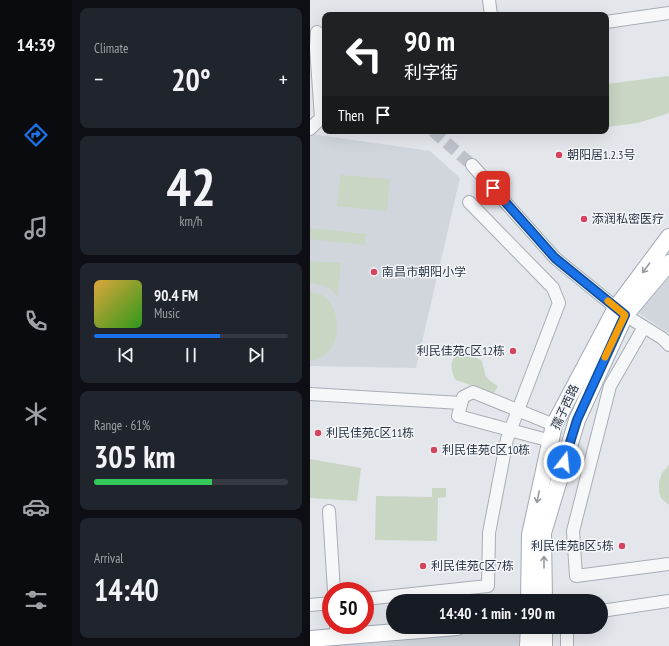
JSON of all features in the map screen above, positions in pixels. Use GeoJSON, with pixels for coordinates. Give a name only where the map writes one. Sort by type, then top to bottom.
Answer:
{"type":"FeatureCollection","features":[{"type":"Feature","properties":{"kind":"main road","name":"孺子西路"},"geometry":{"type":"LineString","coordinates":[[529,594],[530,535],[554,425],[620,312],[669,237]]}},
{"type":"Feature","properties":{"kind":"main road","name":"孺子西路"},"geometry":{"type":"LineString","coordinates":[[544,594],[544,533],[577,420],[620,312],[669,263]]}},
{"type":"Feature","properties":{"kind":"main road"},"geometry":{"type":"LineString","coordinates":[[374,630],[386,629]]}},
{"type":"Feature","properties":{"kind":"main road"},"geometry":{"type":"LineString","coordinates":[[311,641],[329,634]]}},
{"type":"Feature","properties":{"kind":"main road"},"geometry":{"type":"LineString","coordinates":[[528,646],[529,634]]}},
{"type":"Feature","properties":{"kind":"main road"},"geometry":{"type":"LineString","coordinates":[[544,634],[544,646]]}},
{"type":"Feature","properties":{"kind":"street"},"geometry":{"type":"LineString","coordinates":[[489,0],[491,12]]}},
{"type":"Feature","properties":{"kind":"street"},"geometry":{"type":"LineString","coordinates":[[609,22],[669,13]]}},
{"type":"Feature","properties":{"kind":"street"},"geometry":{"type":"LineString","coordinates":[[310,129],[321,118],[316,47],[317,31]]}},
{"type":"Feature","properties":{"kind":"street"},"geometry":{"type":"LineString","coordinates":[[472,165],[555,258],[620,312],[662,338],[669,345]]}},
{"type":"Feature","properties":{"kind":"street"},"geometry":{"type":"LineString","coordinates":[[374,598],[488,586],[489,533],[507,439],[559,303],[553,288],[470,202]]}},
{"type":"Feature","properties":{"kind":"street"},"geometry":{"type":"LineString","coordinates":[[644,327],[610,386],[573,531],[576,576],[669,564]]}},
{"type":"Feature","properties":{"kind":"street"},"geometry":{"type":"LineString","coordinates":[[550,441],[458,416],[461,403],[463,397],[473,392],[554,425]]}},
{"type":"Feature","properties":{"kind":"street"},"geometry":{"type":"LineString","coordinates":[[310,394],[461,403]]}},
{"type":"Feature","properties":{"kind":"street"},"geometry":{"type":"LineString","coordinates":[[329,511],[333,582]]}},
{"type":"Feature","properties":{"kind":"street"},"geometry":{"type":"LineString","coordinates":[[608,610],[669,601]]}},
{"type":"Feature","properties":{"kind":"street"},"geometry":{"type":"LineString","coordinates":[[310,605],[322,604]]}},
{"type":"Feature","properties":{"kind":"street"},"geometry":{"type":"LineString","coordinates":[[567,634],[567,646]]}},
{"type":"Feature","properties":{"kind":"shaded area","name":"南昌市朝阳小学"},"geometry":{"type":"Polygon","coordinates":[[[311,134],[430,151],[460,178],[416,368],[310,366],[311,134]]]}},
{"type":"Feature","properties":{"kind":"shaded area"},"geometry":{"type":"Polygon","coordinates":[[[669,278],[669,333],[638,313],[669,278]]]}},
{"type":"Feature","properties":{"kind":"shaded area"},"geometry":{"type":"Polygon","coordinates":[[[414,634],[522,634],[522,646],[314,646],[314,642],[414,634]]]}},
{"type":"Feature","properties":{"kind":"green space"},"geometry":{"type":"Polygon","coordinates":[[[669,76],[669,113],[638,123],[609,127],[609,84],[669,76]]]}},
{"type":"Feature","properties":{"kind":"green space"},"geometry":{"type":"Polygon","coordinates":[[[340,175],[390,179],[387,211],[337,206],[340,175]]]}},
{"type":"Feature","properties":{"kind":"green space"},"geometry":{"type":"Polygon","coordinates":[[[310,228],[366,234],[365,245],[310,239],[310,228]]]}},
{"type":"Feature","properties":{"kind":"green space"},"geometry":{"type":"Polygon","coordinates":[[[310,261],[341,263],[338,297],[332,290],[326,287],[310,283],[310,261]]]}},
{"type":"Feature","properties":{"kind":"green space"},"geometry":{"type":"Polygon","coordinates":[[[310,292],[325,297],[331,303],[337,319],[336,337],[333,345],[328,352],[316,360],[310,360],[310,292]]]}},
{"type":"Feature","properties":{"kind":"green space"},"geometry":{"type":"Polygon","coordinates":[[[458,354],[470,354],[482,361],[487,378],[498,386],[494,393],[456,380],[452,371],[452,361],[458,354]]]}},
{"type":"Feature","properties":{"kind":"green space"},"geometry":{"type":"Polygon","coordinates":[[[310,459],[361,468],[357,501],[310,498],[310,459]]]}},
{"type":"Feature","properties":{"kind":"green space"},"geometry":{"type":"Polygon","coordinates":[[[669,465],[669,505],[661,498],[659,482],[662,473],[669,465]]]}},
{"type":"Feature","properties":{"kind":"green space"},"geometry":{"type":"Polygon","coordinates":[[[432,488],[446,488],[446,497],[438,498],[437,541],[375,540],[376,496],[432,497],[432,488]]]}},
{"type":"Feature","properties":{"kind":"tunnel"},"geometry":{"type":"LineString","coordinates":[[317,32],[322,36]]}},
{"type":"Feature","properties":{"kind":"tunnel"},"geometry":{"type":"LineString","coordinates":[[436,134],[472,165]]}},
{"type":"Feature","properties":{"kind":"slow traffic"},"geometry":{"type":"LineString","coordinates":[[605,357],[625,315],[608,301]]}},
{"type":"Feature","properties":{"kind":"place","name":"朝阳居1.2.3号"},"geometry":{"type":"Point","coordinates":[559,155]}},
{"type":"Feature","properties":{"kind":"place","name":"添润私密医疗"},"geometry":{"type":"Point","coordinates":[584,219]}},
{"type":"Feature","properties":{"kind":"place","name":"南昌市朝阳小学"},"geometry":{"type":"Point","coordinates":[374,272]}},
{"type":"Feature","properties":{"kind":"place","name":"利民佳苑C区12栋"},"geometry":{"type":"Point","coordinates":[513,351]}},
{"type":"Feature","properties":{"kind":"place","name":"利民佳苑C区11栋"},"geometry":{"type":"Point","coordinates":[318,433]}},
{"type":"Feature","properties":{"kind":"place","name":"利民佳苑C区10栋"},"geometry":{"type":"Point","coordinates":[434,450]}},
{"type":"Feature","properties":{"kind":"place","name":"利民佳苑B区5栋"},"geometry":{"type":"Point","coordinates":[622,546]}},
{"type":"Feature","properties":{"kind":"place","name":"利民佳苑C区7栋"},"geometry":{"type":"Point","coordinates":[423,566]}},
{"type":"Feature","properties":{"kind":"route"},"geometry":{"type":"LineString","coordinates":[[493,188],[555,258],[625,315],[577,420],[564,462]]}}]}
